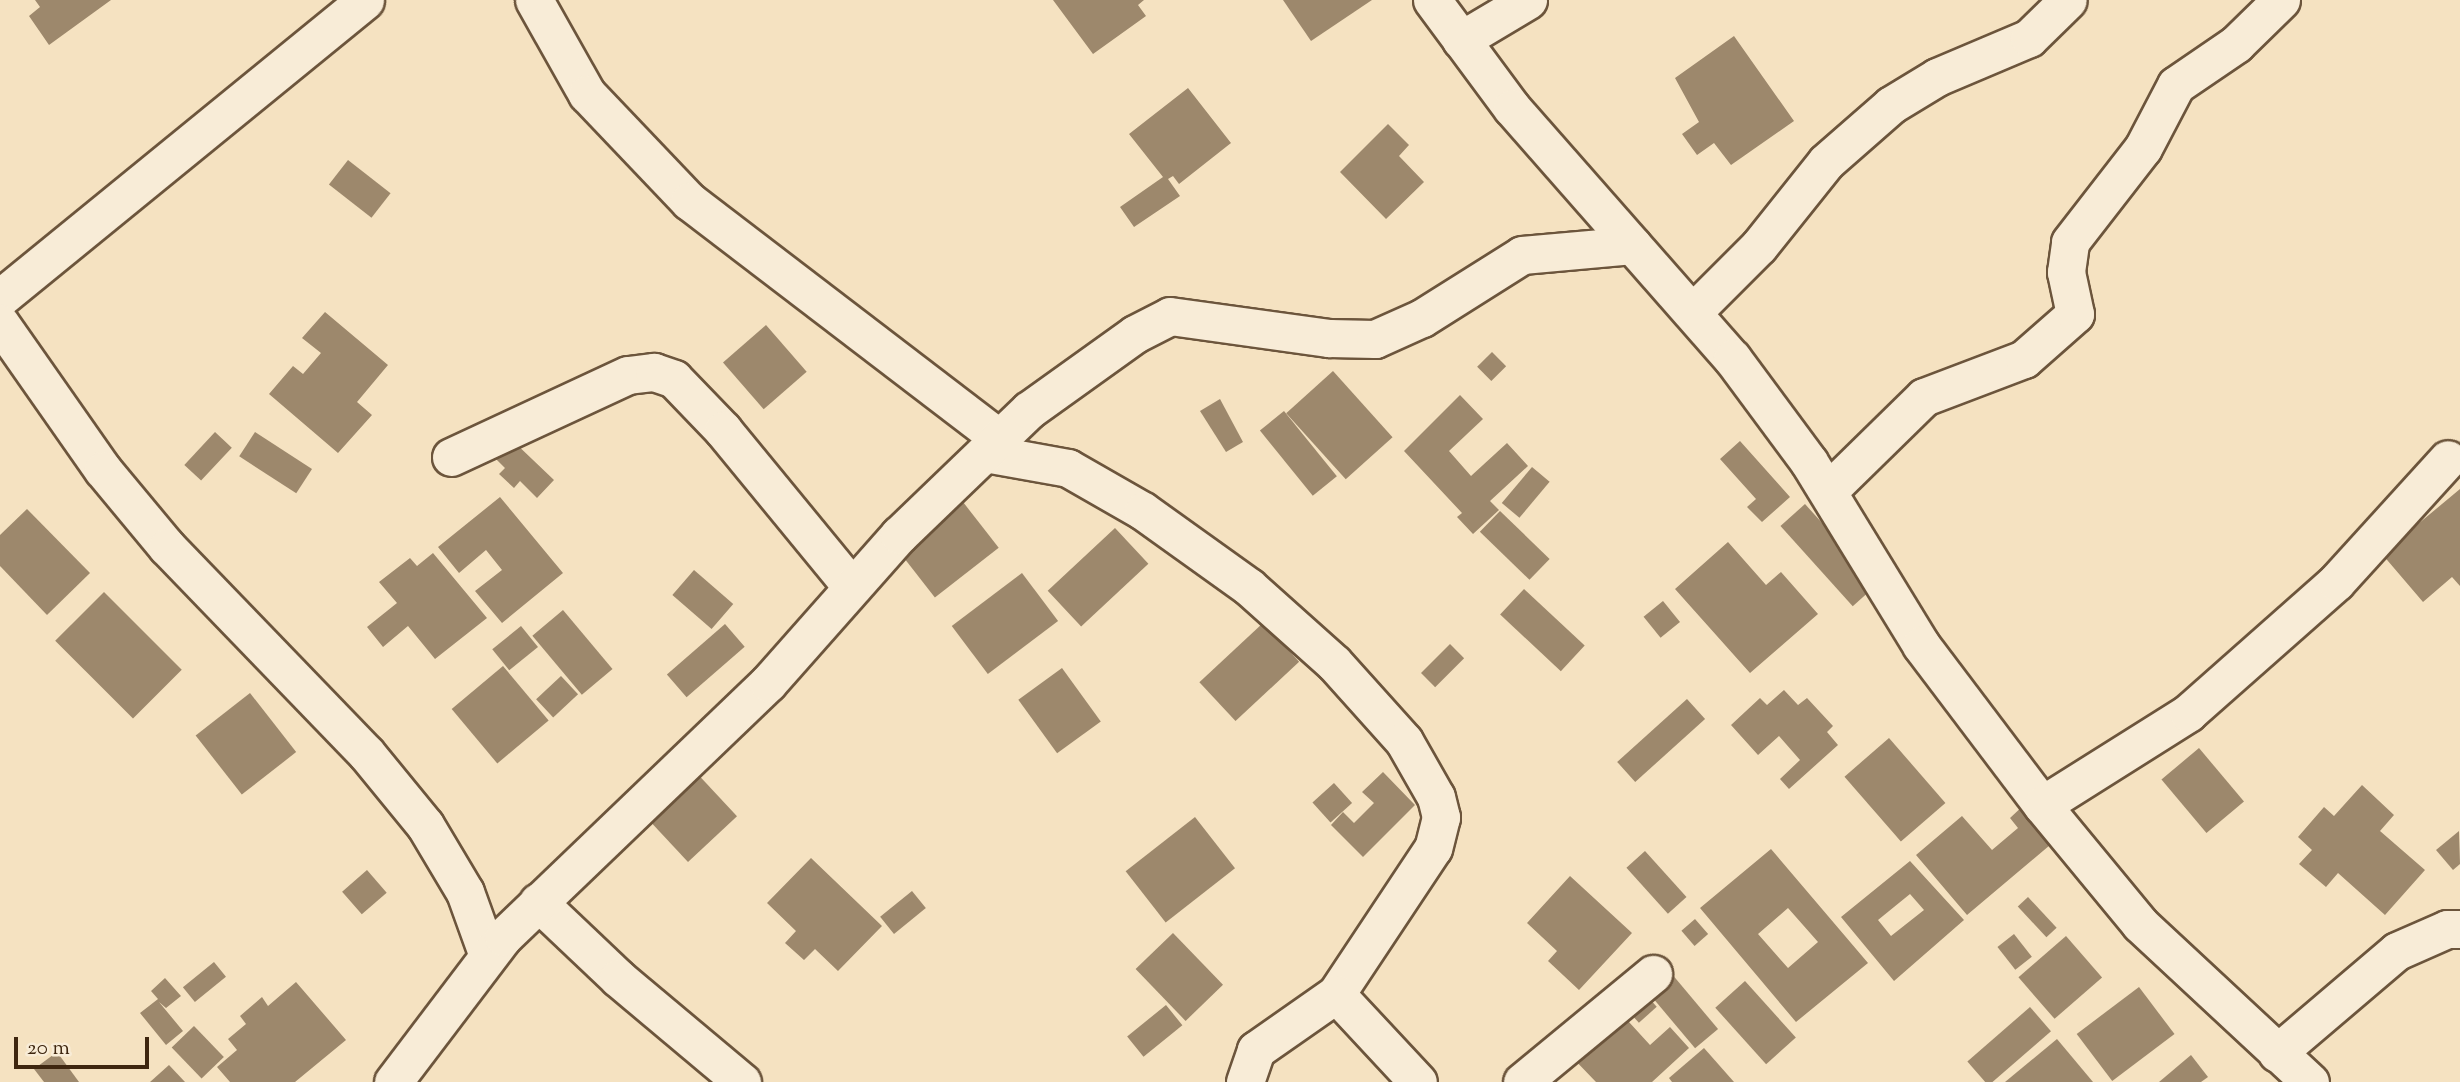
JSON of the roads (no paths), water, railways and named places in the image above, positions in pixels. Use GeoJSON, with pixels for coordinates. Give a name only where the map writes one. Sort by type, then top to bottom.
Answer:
{"type":"FeatureCollection","features":[{"type":"Feature","properties":{"kind":"street"},"geometry":{"type":"LineString","coordinates":[[0,298],[365,0]]}},
{"type":"Feature","properties":{"kind":"street"},"geometry":{"type":"LineString","coordinates":[[534,0],[586,94],[689,201],[992,446],[1068,468],[1143,510],[1249,587],[1334,663],[1404,741],[1436,797],[1441,817],[1436,838],[1336,994],[1256,1050],[1245,1082]]}},
{"type":"Feature","properties":{"kind":"street"},"geometry":{"type":"LineString","coordinates":[[1432,0],[1512,108],[1732,358],[1828,491],[1921,645],[2042,805],[2140,925],[2310,1082]]}},
{"type":"Feature","properties":{"kind":"street"},"geometry":{"type":"LineString","coordinates":[[1461,40],[1528,0]]}},
{"type":"Feature","properties":{"kind":"street"},"geometry":{"type":"LineString","coordinates":[[1693,312],[1759,246],[1826,162],[1891,105],[1937,77],[2029,38],[2068,0]]}},
{"type":"Feature","properties":{"kind":"street"},"geometry":{"type":"LineString","coordinates":[[1828,491],[1924,397],[2024,359],[2076,314],[2066,272],[2070,242],[2143,148],[2176,85],[2235,44],[2281,0]]}},
{"type":"Feature","properties":{"kind":"street"},"geometry":{"type":"LineString","coordinates":[[393,1082],[488,957],[538,902],[768,683],[899,536],[1029,410],[1135,334],[1170,316],[1329,338],[1375,339],[1422,318],[1522,256],[1562,248],[1633,245]]}},
{"type":"Feature","properties":{"kind":"street"},"geometry":{"type":"LineString","coordinates":[[0,323],[103,470],[167,547],[366,753],[425,825],[465,892],[488,957]]}},
{"type":"Feature","properties":{"kind":"street"},"geometry":{"type":"LineString","coordinates":[[451,457],[628,375],[654,372],[674,379],[723,430],[852,587]]}},
{"type":"Feature","properties":{"kind":"street"},"geometry":{"type":"LineString","coordinates":[[2042,805],[2188,713],[2336,582],[2448,459]]}},
{"type":"Feature","properties":{"kind":"street"},"geometry":{"type":"LineString","coordinates":[[538,902],[618,978],[742,1082]]}},
{"type":"Feature","properties":{"kind":"street"},"geometry":{"type":"LineString","coordinates":[[2277,1053],[2397,951],[2447,929],[2460,929]]}},
{"type":"Feature","properties":{"kind":"street"},"geometry":{"type":"LineString","coordinates":[[1522,1082],[1654,974]]}},
{"type":"Feature","properties":{"kind":"street"},"geometry":{"type":"LineString","coordinates":[[1336,994],[1418,1082]]}}]}
